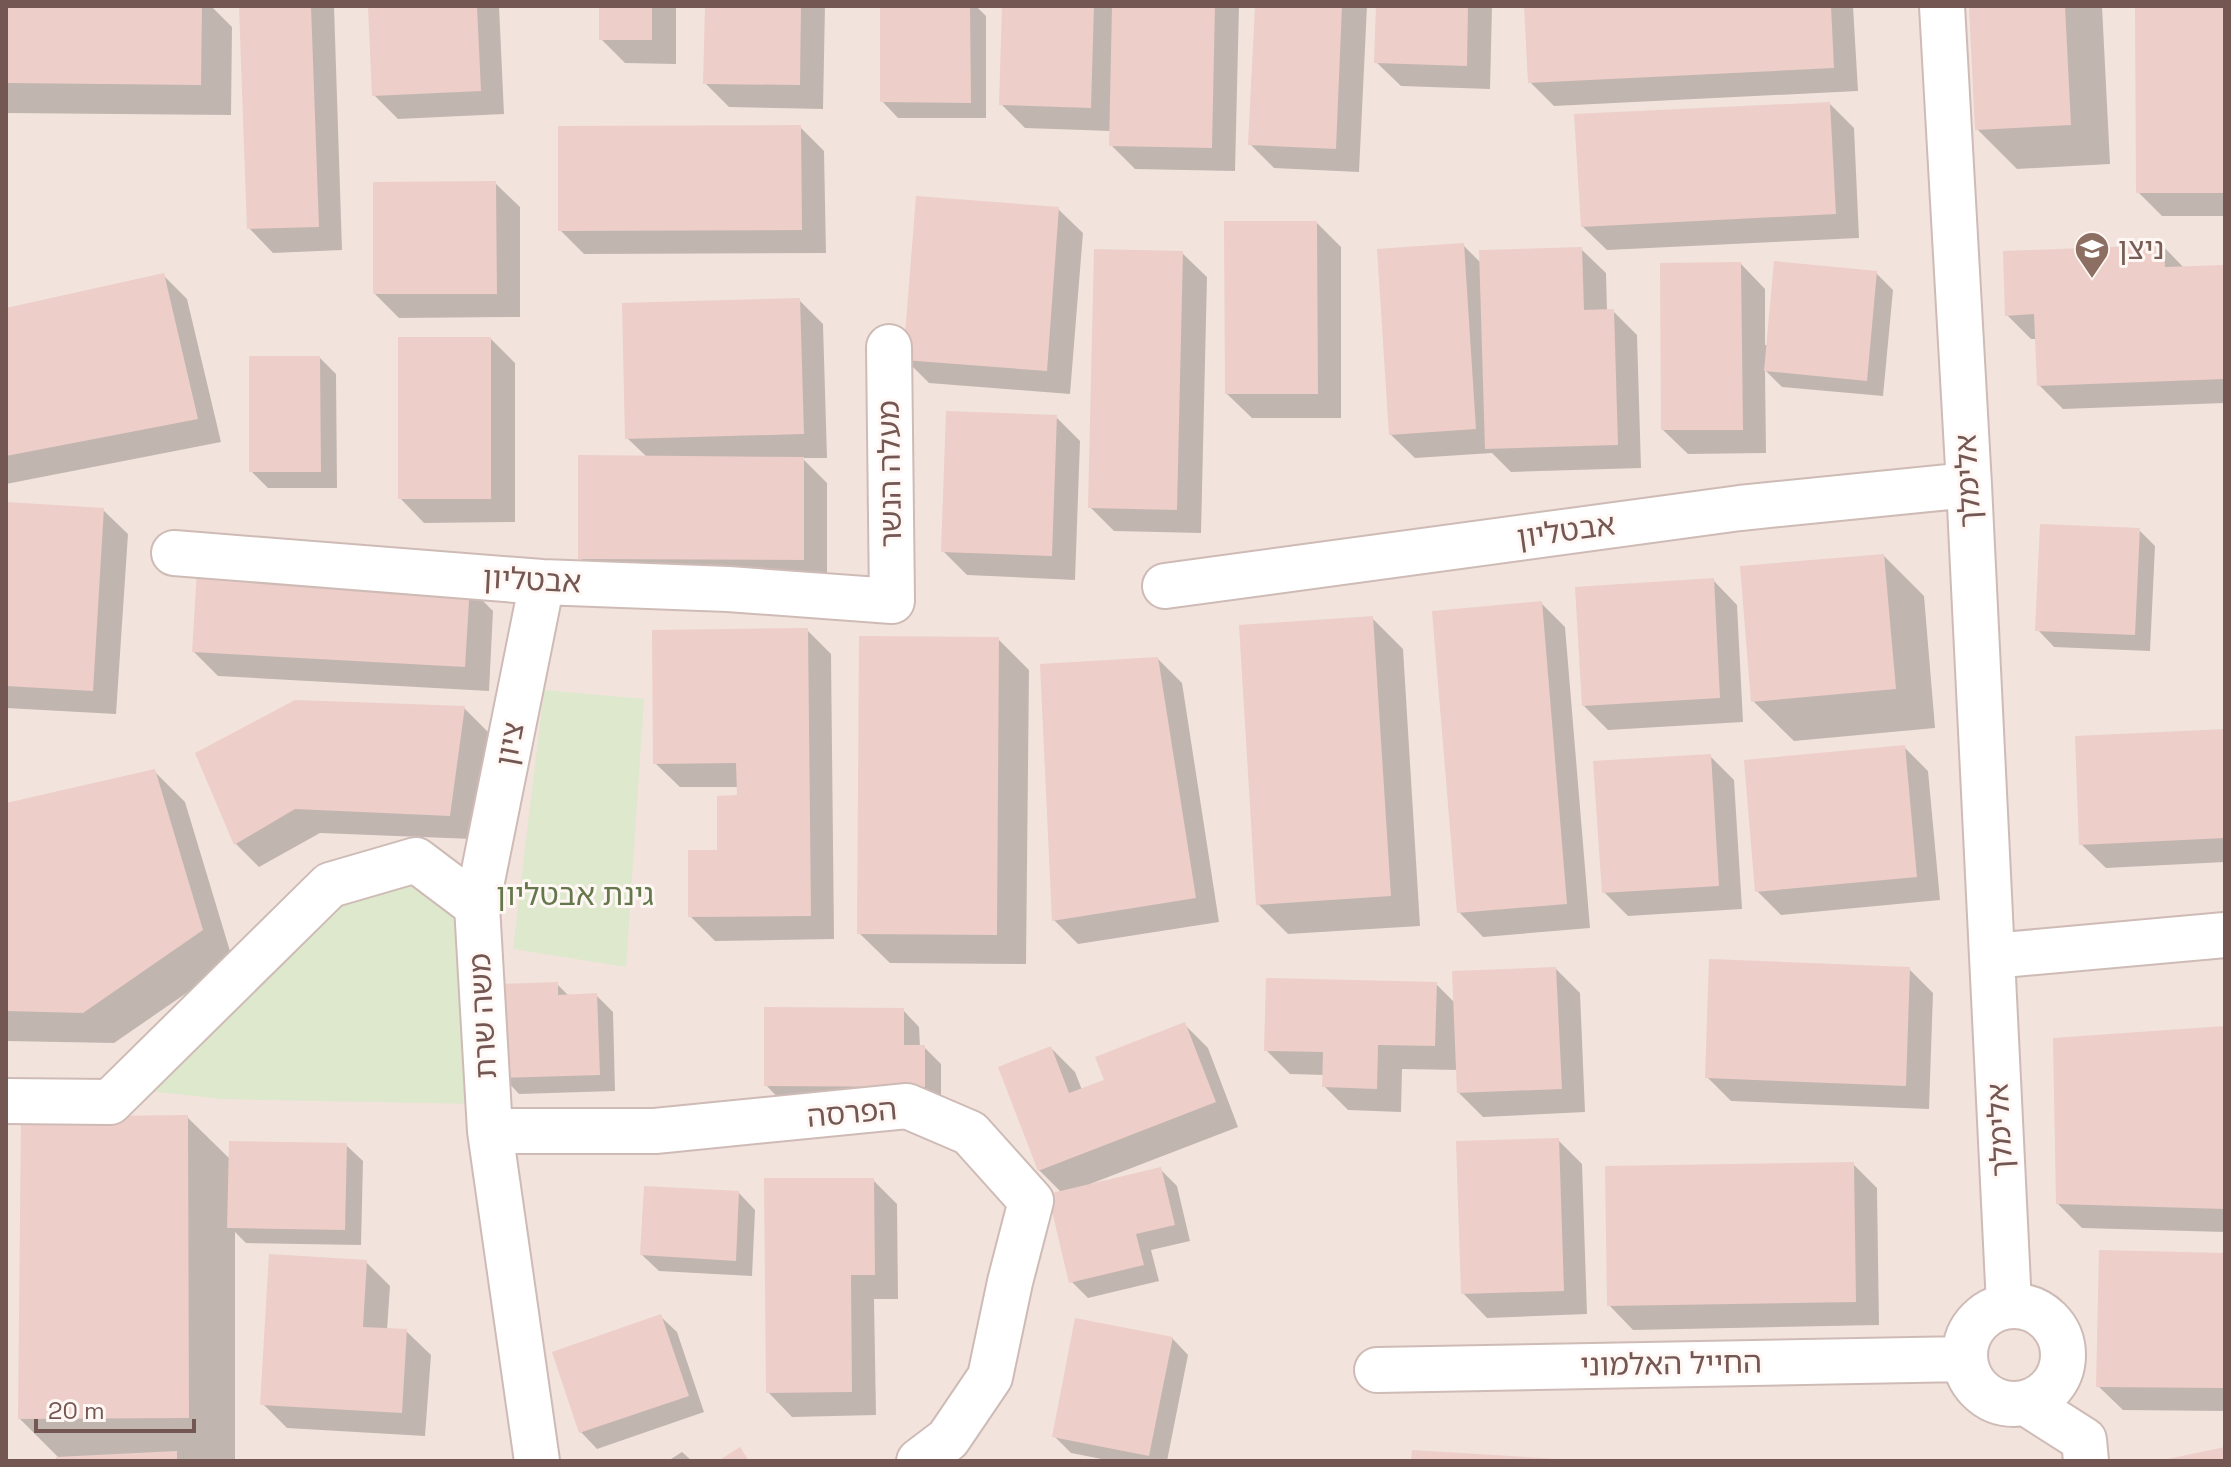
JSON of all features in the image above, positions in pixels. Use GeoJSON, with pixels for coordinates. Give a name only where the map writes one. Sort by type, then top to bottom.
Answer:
{"type":"FeatureCollection","features":[{"type":"Feature","properties":{"kind":"street","name":"אלימלך"},"geometry":{"type":"LineString","coordinates":[[1942,6],[2009,1305]]}},
{"type":"Feature","properties":{"kind":"street","name":"מעלה הנשר"},"geometry":{"type":"LineString","coordinates":[[889,347],[892,601]]}},
{"type":"Feature","properties":{"kind":"street","name":"אבטליון"},"geometry":{"type":"LineString","coordinates":[[1165,586],[1740,508],[1969,485]]}},
{"type":"Feature","properties":{"kind":"street","name":"אבטליון"},"geometry":{"type":"LineString","coordinates":[[174,553],[542,582],[728,589],[892,601]]}},
{"type":"Feature","properties":{"kind":"street","name":"ציון"},"geometry":{"type":"LineString","coordinates":[[477,906],[542,582]]}},
{"type":"Feature","properties":{"kind":"street"},"geometry":{"type":"LineString","coordinates":[[6,1101],[110,1102],[330,885],[416,860],[477,906]]}},
{"type":"Feature","properties":{"kind":"street","name":"משה שרת"},"geometry":{"type":"LineString","coordinates":[[477,906],[490,1131],[537,1461]]}},
{"type":"Feature","properties":{"kind":"street"},"geometry":{"type":"LineString","coordinates":[[1992,956],[2225,935]]}},
{"type":"Feature","properties":{"kind":"street","name":"הפרסה"},"geometry":{"type":"LineString","coordinates":[[490,1131],[655,1131],[907,1106],[970,1133],[1031,1201],[990,1377],[948,1439],[919,1461]]}},
{"type":"Feature","properties":{"kind":"street"},"geometry":{"type":"LineString","coordinates":[[2009,1305],[2026,1306],[2052,1323],[2061,1338],[2064,1355],[2062,1370],[2042,1396],[2013,1405],[1986,1396],[1976,1387],[1965,1359],[1966,1344],[1972,1329],[1982,1317],[2009,1305]]}},
{"type":"Feature","properties":{"kind":"street","name":"החייל האלמוני"},"geometry":{"type":"LineString","coordinates":[[1377,1370],[1965,1359]]}},
{"type":"Feature","properties":{"kind":"street"},"geometry":{"type":"LineString","coordinates":[[2026,1403],[2084,1440],[2086,1461]]}},
{"type":"Feature","properties":{"kind":"shaded area"},"geometry":{"type":"Polygon","coordinates":[[[6,6],[2225,6],[2225,1461],[6,1461],[6,6]]]}},
{"type":"Feature","properties":{"kind":"green space","name":"גינת אבטליון"},"geometry":{"type":"Polygon","coordinates":[[[544,690],[644,699],[626,967],[513,949],[544,690]]]}},
{"type":"Feature","properties":{"kind":"green space"},"geometry":{"type":"Polygon","coordinates":[[[415,881],[465,919],[476,1104],[221,1099],[140,1090],[295,942],[360,891],[415,881]]]}},
{"type":"Feature","properties":{"kind":"building"},"geometry":{"type":"Polygon","coordinates":[[[6,6],[202,6],[201,85],[6,83],[6,6]]]}},
{"type":"Feature","properties":{"kind":"building"},"geometry":{"type":"Polygon","coordinates":[[[239,6],[311,6],[319,227],[247,229],[239,6]]]}},
{"type":"Feature","properties":{"kind":"building"},"geometry":{"type":"Polygon","coordinates":[[[368,6],[477,6],[481,91],[372,96],[368,6]]]}},
{"type":"Feature","properties":{"kind":"building"},"geometry":{"type":"Polygon","coordinates":[[[599,6],[652,6],[652,40],[599,40],[599,6]]]}},
{"type":"Feature","properties":{"kind":"building"},"geometry":{"type":"Polygon","coordinates":[[[705,6],[801,6],[800,85],[703,84],[705,6]]]}},
{"type":"Feature","properties":{"kind":"building"},"geometry":{"type":"Polygon","coordinates":[[[880,6],[970,6],[971,103],[880,102],[880,6]]]}},
{"type":"Feature","properties":{"kind":"building"},"geometry":{"type":"Polygon","coordinates":[[[1002,6],[1094,6],[1091,108],[999,105],[1002,6]]]}},
{"type":"Feature","properties":{"kind":"building"},"geometry":{"type":"Polygon","coordinates":[[[1112,6],[1215,6],[1212,148],[1109,146],[1112,6]]]}},
{"type":"Feature","properties":{"kind":"building"},"geometry":{"type":"Polygon","coordinates":[[[1255,6],[1342,6],[1336,149],[1248,145],[1255,6]]]}},
{"type":"Feature","properties":{"kind":"building"},"geometry":{"type":"Polygon","coordinates":[[[1376,6],[1468,6],[1467,66],[1374,63],[1376,6]]]}},
{"type":"Feature","properties":{"kind":"building"},"geometry":{"type":"Polygon","coordinates":[[[1524,6],[1831,6],[1834,68],[1528,83],[1524,6]]]}},
{"type":"Feature","properties":{"kind":"building"},"geometry":{"type":"Polygon","coordinates":[[[1969,6],[2065,6],[2071,125],[1975,130],[1969,6]]]}},
{"type":"Feature","properties":{"kind":"building"},"geometry":{"type":"Polygon","coordinates":[[[2135,6],[2225,6],[2225,193],[2136,193],[2135,6]]]}},
{"type":"Feature","properties":{"kind":"building"},"geometry":{"type":"Polygon","coordinates":[[[1830,102],[1836,214],[1581,227],[1574,114],[1830,102]]]}},
{"type":"Feature","properties":{"kind":"building"},"geometry":{"type":"Polygon","coordinates":[[[801,125],[802,230],[558,231],[558,126],[801,125]]]}},
{"type":"Feature","properties":{"kind":"building"},"geometry":{"type":"Polygon","coordinates":[[[496,181],[497,294],[373,294],[373,182],[496,181]]]}},
{"type":"Feature","properties":{"kind":"building"},"geometry":{"type":"Polygon","coordinates":[[[916,196],[1059,207],[1047,371],[903,360],[916,196]]]}},
{"type":"Feature","properties":{"kind":"building"},"geometry":{"type":"Polygon","coordinates":[[[1224,221],[1317,221],[1318,394],[1225,394],[1224,221]]]}},
{"type":"Feature","properties":{"kind":"building"},"geometry":{"type":"Polygon","coordinates":[[[1464,243],[1476,429],[1389,435],[1377,249],[1464,243]]]}},
{"type":"Feature","properties":{"kind":"building"},"geometry":{"type":"Polygon","coordinates":[[[2164,245],[2165,267],[2225,265],[2225,379],[2037,386],[2034,314],[2005,316],[2003,251],[2164,245]]]}},
{"type":"Feature","properties":{"kind":"building"},"geometry":{"type":"Polygon","coordinates":[[[1582,247],[1584,310],[1614,309],[1618,445],[1485,449],[1479,250],[1582,247]]]}},
{"type":"Feature","properties":{"kind":"building"},"geometry":{"type":"Polygon","coordinates":[[[1094,249],[1183,251],[1177,510],[1088,508],[1094,249]]]}},
{"type":"Feature","properties":{"kind":"building"},"geometry":{"type":"Polygon","coordinates":[[[1774,261],[1877,271],[1867,381],[1764,371],[1774,261]]]}},
{"type":"Feature","properties":{"kind":"building"},"geometry":{"type":"Polygon","coordinates":[[[1741,262],[1743,430],[1661,430],[1660,263],[1741,262]]]}},
{"type":"Feature","properties":{"kind":"building"},"geometry":{"type":"Polygon","coordinates":[[[164,273],[198,419],[6,456],[6,308],[164,273]]]}},
{"type":"Feature","properties":{"kind":"building"},"geometry":{"type":"Polygon","coordinates":[[[800,298],[804,434],[625,439],[622,303],[800,298]]]}},
{"type":"Feature","properties":{"kind":"building"},"geometry":{"type":"Polygon","coordinates":[[[398,337],[491,337],[491,499],[398,499],[398,337]]]}},
{"type":"Feature","properties":{"kind":"building"},"geometry":{"type":"Polygon","coordinates":[[[249,356],[320,356],[321,472],[249,472],[249,356]]]}},
{"type":"Feature","properties":{"kind":"building"},"geometry":{"type":"Polygon","coordinates":[[[946,411],[1057,415],[1052,556],[941,552],[946,411]]]}},
{"type":"Feature","properties":{"kind":"building"},"geometry":{"type":"Polygon","coordinates":[[[578,455],[804,457],[804,560],[578,559],[578,455]]]}},
{"type":"Feature","properties":{"kind":"building"},"geometry":{"type":"Polygon","coordinates":[[[6,502],[104,508],[93,691],[6,686],[6,502]]]}},
{"type":"Feature","properties":{"kind":"building"},"geometry":{"type":"Polygon","coordinates":[[[2040,524],[2140,528],[2135,635],[2035,631],[2040,524]]]}},
{"type":"Feature","properties":{"kind":"building"},"geometry":{"type":"Polygon","coordinates":[[[1884,554],[1896,689],[1751,702],[1740,566],[1884,554]]]}},
{"type":"Feature","properties":{"kind":"building"},"geometry":{"type":"Polygon","coordinates":[[[197,570],[470,585],[465,667],[192,652],[197,570]]]}},
{"type":"Feature","properties":{"kind":"building"},"geometry":{"type":"Polygon","coordinates":[[[1714,578],[1720,698],[1582,706],[1575,587],[1714,578]]]}},
{"type":"Feature","properties":{"kind":"building"},"geometry":{"type":"Polygon","coordinates":[[[1542,601],[1567,904],[1457,913],[1432,611],[1542,601]]]}},
{"type":"Feature","properties":{"kind":"building"},"geometry":{"type":"Polygon","coordinates":[[[1373,616],[1391,896],[1256,905],[1239,625],[1373,616]]]}},
{"type":"Feature","properties":{"kind":"building"},"geometry":{"type":"Polygon","coordinates":[[[808,628],[811,916],[688,917],[688,850],[717,850],[717,796],[737,795],[736,763],[653,764],[652,630],[808,628]]]}},
{"type":"Feature","properties":{"kind":"building"},"geometry":{"type":"Polygon","coordinates":[[[859,636],[999,637],[997,935],[857,934],[859,636]]]}},
{"type":"Feature","properties":{"kind":"building"},"geometry":{"type":"Polygon","coordinates":[[[1158,657],[1196,898],[1052,921],[1040,664],[1158,657]]]}},
{"type":"Feature","properties":{"kind":"building"},"geometry":{"type":"Polygon","coordinates":[[[295,700],[465,706],[450,816],[295,809],[234,845],[195,753],[295,700]]]}},
{"type":"Feature","properties":{"kind":"building"},"geometry":{"type":"Polygon","coordinates":[[[2225,729],[2225,838],[2079,845],[2075,736],[2225,729]]]}},
{"type":"Feature","properties":{"kind":"building"},"geometry":{"type":"Polygon","coordinates":[[[1905,745],[1917,877],[1755,892],[1744,760],[1905,745]]]}},
{"type":"Feature","properties":{"kind":"building"},"geometry":{"type":"Polygon","coordinates":[[[1711,754],[1719,886],[1602,893],[1593,761],[1711,754]]]}},
{"type":"Feature","properties":{"kind":"building"},"geometry":{"type":"Polygon","coordinates":[[[155,769],[203,930],[83,1013],[6,1011],[6,803],[155,769]]]}},
{"type":"Feature","properties":{"kind":"building"},"geometry":{"type":"Polygon","coordinates":[[[1709,959],[1910,967],[1906,1086],[1705,1078],[1709,959]]]}},
{"type":"Feature","properties":{"kind":"building"},"geometry":{"type":"Polygon","coordinates":[[[1556,967],[1562,1089],[1457,1093],[1452,971],[1556,967]]]}},
{"type":"Feature","properties":{"kind":"building"},"geometry":{"type":"Polygon","coordinates":[[[1266,978],[1437,982],[1435,1046],[1378,1045],[1377,1089],[1322,1087],[1323,1052],[1264,1051],[1266,978]]]}},
{"type":"Feature","properties":{"kind":"building"},"geometry":{"type":"Polygon","coordinates":[[[558,982],[558,995],[597,993],[600,1075],[501,1078],[498,984],[558,982]]]}},
{"type":"Feature","properties":{"kind":"building"},"geometry":{"type":"Polygon","coordinates":[[[764,1007],[904,1008],[904,1045],[925,1045],[925,1087],[764,1086],[764,1007]]]}},
{"type":"Feature","properties":{"kind":"building"},"geometry":{"type":"Polygon","coordinates":[[[1185,1022],[1216,1102],[1038,1171],[998,1067],[1051,1046],[1069,1093],[1104,1080],[1095,1057],[1185,1022]]]}},
{"type":"Feature","properties":{"kind":"building"},"geometry":{"type":"Polygon","coordinates":[[[2225,1026],[2225,1209],[2056,1204],[2053,1038],[2225,1026]]]}},
{"type":"Feature","properties":{"kind":"building"},"geometry":{"type":"Polygon","coordinates":[[[188,1115],[189,1418],[18,1419],[21,1117],[188,1115]]]}},
{"type":"Feature","properties":{"kind":"building"},"geometry":{"type":"Polygon","coordinates":[[[1559,1138],[1564,1291],[1461,1294],[1456,1141],[1559,1138]]]}},
{"type":"Feature","properties":{"kind":"building"},"geometry":{"type":"Polygon","coordinates":[[[229,1141],[347,1143],[345,1230],[227,1228],[229,1141]]]}},
{"type":"Feature","properties":{"kind":"building"},"geometry":{"type":"Polygon","coordinates":[[[1854,1162],[1856,1302],[1607,1306],[1605,1166],[1854,1162]]]}},
{"type":"Feature","properties":{"kind":"building"},"geometry":{"type":"Polygon","coordinates":[[[1161,1167],[1175,1225],[1136,1234],[1144,1265],[1069,1283],[1048,1194],[1161,1167]]]}},
{"type":"Feature","properties":{"kind":"building"},"geometry":{"type":"Polygon","coordinates":[[[764,1178],[874,1178],[875,1275],[851,1275],[852,1392],[766,1393],[764,1178]]]}},
{"type":"Feature","properties":{"kind":"building"},"geometry":{"type":"Polygon","coordinates":[[[644,1186],[739,1191],[736,1261],[640,1255],[644,1186]]]}},
{"type":"Feature","properties":{"kind":"building"},"geometry":{"type":"Polygon","coordinates":[[[2099,1250],[2225,1253],[2225,1388],[2096,1387],[2099,1250]]]}},
{"type":"Feature","properties":{"kind":"building"},"geometry":{"type":"Polygon","coordinates":[[[269,1254],[367,1260],[363,1327],[407,1329],[402,1413],[260,1405],[269,1254]]]}},
{"type":"Feature","properties":{"kind":"building"},"geometry":{"type":"Polygon","coordinates":[[[661,1314],[689,1396],[579,1433],[552,1352],[661,1314]]]}},
{"type":"Feature","properties":{"kind":"building"},"geometry":{"type":"Polygon","coordinates":[[[1075,1318],[1173,1337],[1149,1456],[1052,1437],[1075,1318]]]}},
{"type":"Feature","properties":{"kind":"building"},"geometry":{"type":"Polygon","coordinates":[[[740,1447],[749,1461],[718,1461],[740,1447]]]}},
{"type":"Feature","properties":{"kind":"building"},"geometry":{"type":"Polygon","coordinates":[[[2225,1447],[2225,1461],[2163,1461],[2163,1460],[2225,1447]]]}},
{"type":"Feature","properties":{"kind":"building"},"geometry":{"type":"Polygon","coordinates":[[[1412,1450],[1557,1459],[1557,1461],[1411,1461],[1412,1450]]]}},
{"type":"Feature","properties":{"kind":"building"},"geometry":{"type":"Polygon","coordinates":[[[177,1451],[177,1461],[56,1461],[56,1457],[177,1451]]]}},
{"type":"Feature","properties":{"kind":"place","name":"ניצן"},"geometry":{"type":"Point","coordinates":[2092,280]}}]}
